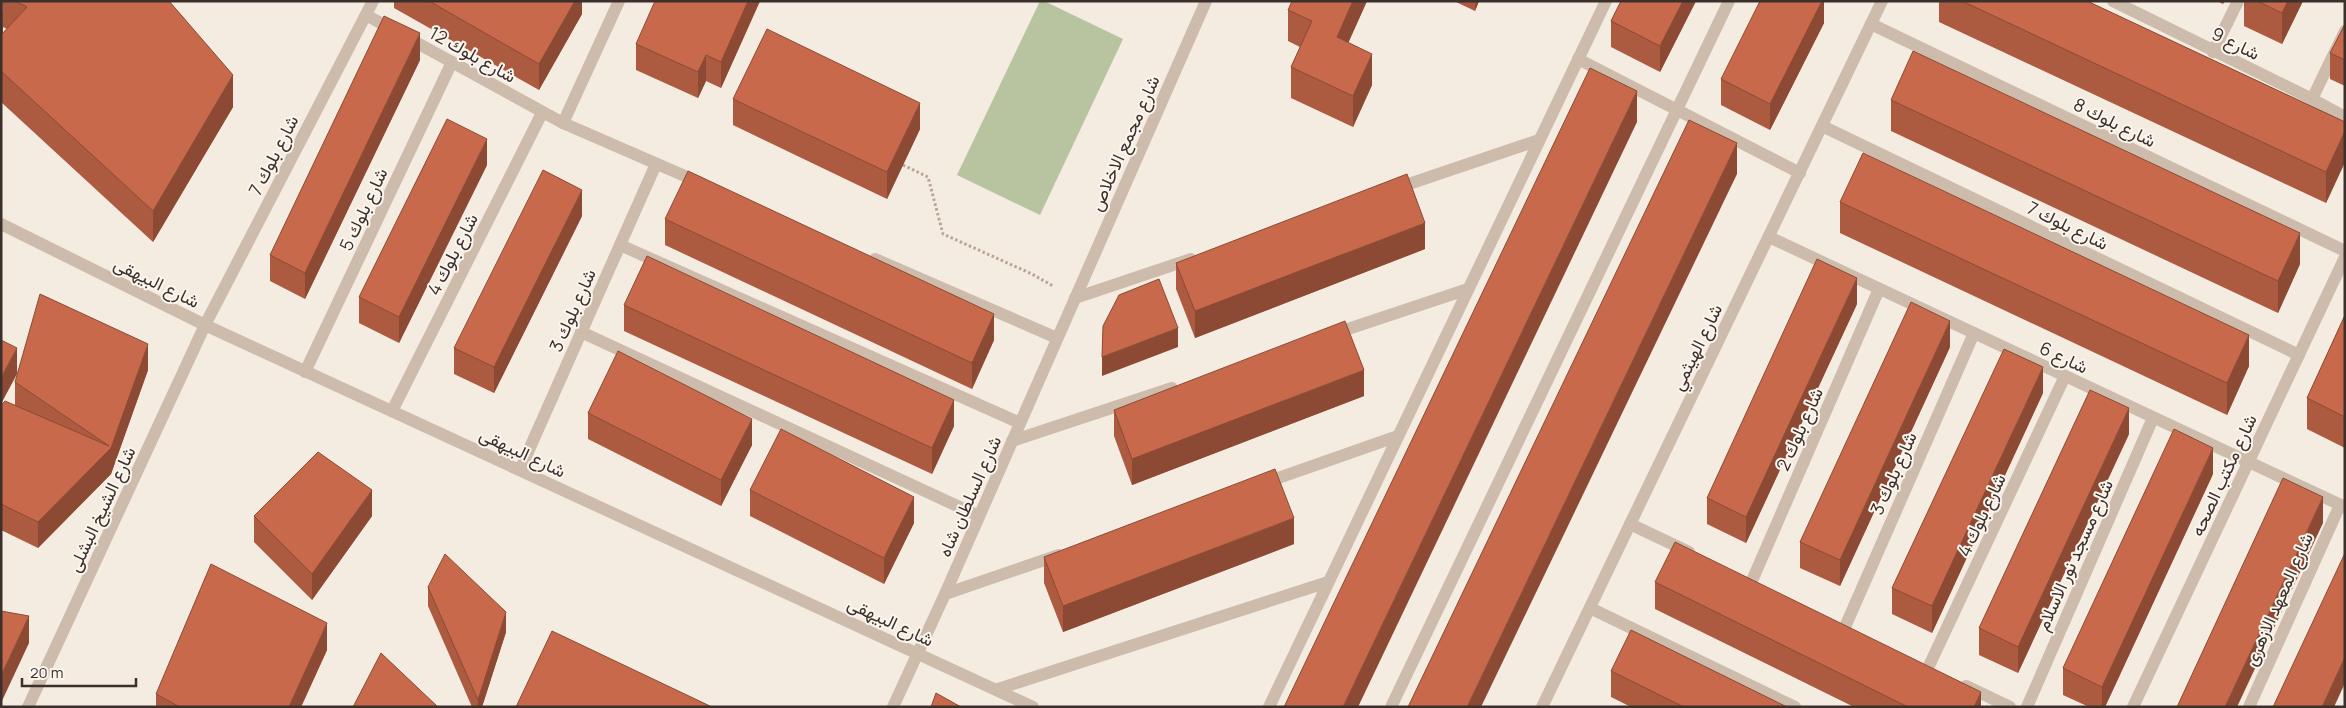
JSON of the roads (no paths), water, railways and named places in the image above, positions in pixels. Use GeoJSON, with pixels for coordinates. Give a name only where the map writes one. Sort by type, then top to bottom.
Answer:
{"type":"FeatureCollection","features":[{"type":"Feature","properties":{"kind":"street","name":"شارع بلوك 7"},"geometry":{"type":"LineString","coordinates":[[205,325],[373,1]]}},
{"type":"Feature","properties":{"kind":"street"},"geometry":{"type":"LineString","coordinates":[[563,123],[619,1]]}},
{"type":"Feature","properties":{"kind":"street","name":"شارع مجمع الاخلاص"},"geometry":{"type":"LineString","coordinates":[[1075,298],[1206,1]]}},
{"type":"Feature","properties":{"kind":"street"},"geometry":{"type":"LineString","coordinates":[[1269,707],[1606,1]]}},
{"type":"Feature","properties":{"kind":"street"},"geometry":{"type":"LineString","coordinates":[[1391,707],[1729,1]]}},
{"type":"Feature","properties":{"kind":"street","name":"شارع الهيثمي"},"geometry":{"type":"LineString","coordinates":[[1546,705],[1630,524],[1882,1]]}},
{"type":"Feature","properties":{"kind":"street","name":"شارع 9"},"geometry":{"type":"LineString","coordinates":[[2112,1],[2132,6],[2213,52],[2312,99],[2345,117]]}},
{"type":"Feature","properties":{"kind":"street"},"geometry":{"type":"LineString","coordinates":[[2213,52],[2238,1]]}},
{"type":"Feature","properties":{"kind":"street","name":"شارع بلوك 12"},"geometry":{"type":"LineString","coordinates":[[366,15],[542,113],[711,188]]}},
{"type":"Feature","properties":{"kind":"street","name":"شارع بلوك 8"},"geometry":{"type":"LineString","coordinates":[[1871,24],[2345,251]]}},
{"type":"Feature","properties":{"kind":"street"},"geometry":{"type":"LineString","coordinates":[[2312,99],[2345,32]]}},
{"type":"Feature","properties":{"kind":"street"},"geometry":{"type":"LineString","coordinates":[[1578,59],[1800,174]]}},
{"type":"Feature","properties":{"kind":"street","name":"شارع بلوك 5"},"geometry":{"type":"LineString","coordinates":[[305,372],[452,62]]}},
{"type":"Feature","properties":{"kind":"street","name":"شارع بلوك 4"},"geometry":{"type":"LineString","coordinates":[[392,411],[542,113]]}},
{"type":"Feature","properties":{"kind":"street","name":"شارع بلوك 7"},"geometry":{"type":"LineString","coordinates":[[1822,126],[2299,355]]}},
{"type":"Feature","properties":{"kind":"street"},"geometry":{"type":"LineString","coordinates":[[1381,194],[1539,140]]}},
{"type":"Feature","properties":{"kind":"street","name":"شارع بلوك 3"},"geometry":{"type":"LineString","coordinates":[[520,470],[656,164]]}},
{"type":"Feature","properties":{"kind":"street","name":"شارع البيهقى"},"geometry":{"type":"LineString","coordinates":[[1,224],[205,325],[305,372],[1034,707]]}},
{"type":"Feature","properties":{"kind":"street","name":"شارع 6"},"geometry":{"type":"LineString","coordinates":[[1769,237],[2342,506]]}},
{"type":"Feature","properties":{"kind":"street"},"geometry":{"type":"LineString","coordinates":[[620,245],[1020,423]]}},
{"type":"Feature","properties":{"kind":"street"},"geometry":{"type":"LineString","coordinates":[[1075,298],[1205,254]]}},
{"type":"Feature","properties":{"kind":"street"},"geometry":{"type":"LineString","coordinates":[[866,255],[1057,338]]}},
{"type":"Feature","properties":{"kind":"street","name":"شارع مكتب الصحه"},"geometry":{"type":"LineString","coordinates":[[2133,707],[2345,257]]}},
{"type":"Feature","properties":{"kind":"street"},"geometry":{"type":"LineString","coordinates":[[1319,339],[1468,289]]}},
{"type":"Feature","properties":{"kind":"street","name":"شارع بلوك 2"},"geometry":{"type":"LineString","coordinates":[[1751,583],[1879,289]]}},
{"type":"Feature","properties":{"kind":"street","name":"شارع السلطان شاه"},"geometry":{"type":"LineString","coordinates":[[893,707],[919,653],[1075,298]]}},
{"type":"Feature","properties":{"kind":"street","name":"شارع الشيخ البشلى"},"geometry":{"type":"LineString","coordinates":[[28,707],[205,325]]}},
{"type":"Feature","properties":{"kind":"street"},"geometry":{"type":"LineString","coordinates":[[582,332],[979,516]]}},
{"type":"Feature","properties":{"kind":"street","name":"شارع بلوك 3"},"geometry":{"type":"LineString","coordinates":[[1845,627],[1974,333]]}},
{"type":"Feature","properties":{"kind":"street","name":"شارع بلوك 4"},"geometry":{"type":"LineString","coordinates":[[1928,668],[2065,376]]}},
{"type":"Feature","properties":{"kind":"street"},"geometry":{"type":"LineString","coordinates":[[1012,441],[1189,382]]}},
{"type":"Feature","properties":{"kind":"street","name":"شارع مسجد نور الاسلام"},"geometry":{"type":"LineString","coordinates":[[2027,707],[2153,418]]}},
{"type":"Feature","properties":{"kind":"street"},"geometry":{"type":"LineString","coordinates":[[1250,488],[1398,436]]}},
{"type":"Feature","properties":{"kind":"street","name":"شارع المعهد الازهرى"},"geometry":{"type":"LineString","coordinates":[[2249,707],[2342,506]]}},
{"type":"Feature","properties":{"kind":"street"},"geometry":{"type":"LineString","coordinates":[[1630,524],[1699,558]]}},
{"type":"Feature","properties":{"kind":"street"},"geometry":{"type":"LineString","coordinates":[[945,594],[1074,549]]}},
{"type":"Feature","properties":{"kind":"street"},"geometry":{"type":"LineString","coordinates":[[998,690],[1328,582]]}},
{"type":"Feature","properties":{"kind":"street"},"geometry":{"type":"LineString","coordinates":[[1590,608],[1795,707]]}},
{"type":"Feature","properties":{"kind":"street"},"geometry":{"type":"LineString","coordinates":[[1953,679],[2010,707]]}}]}
